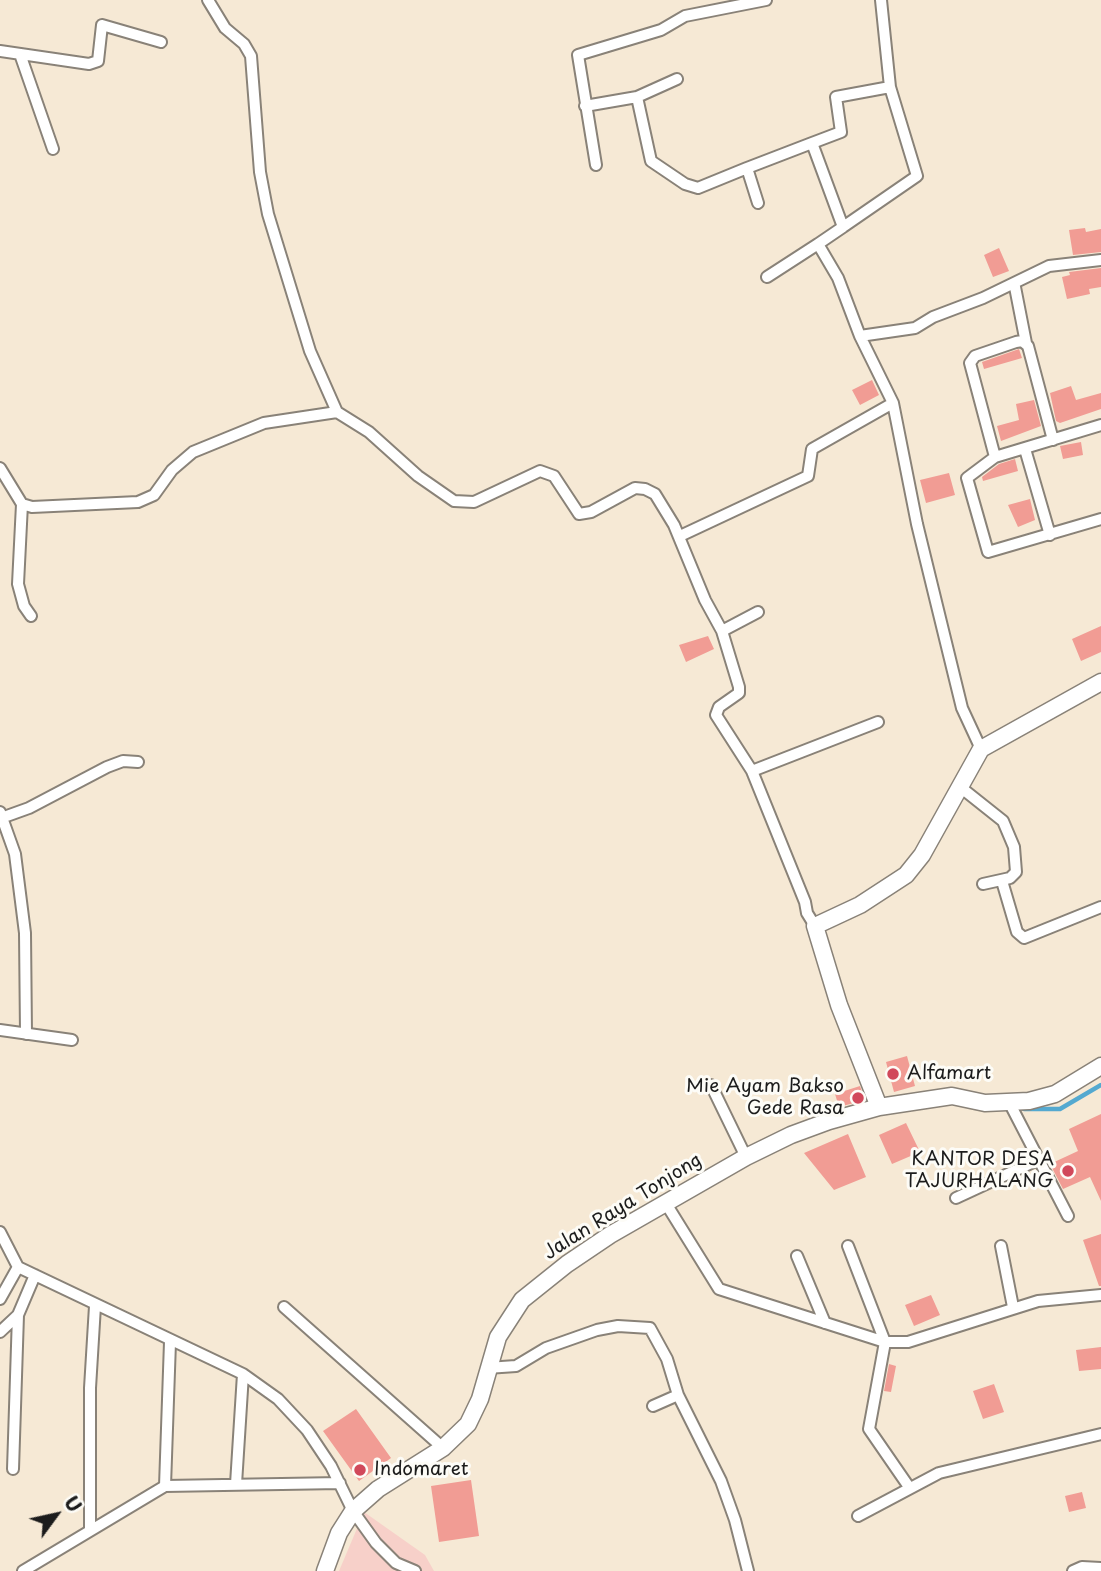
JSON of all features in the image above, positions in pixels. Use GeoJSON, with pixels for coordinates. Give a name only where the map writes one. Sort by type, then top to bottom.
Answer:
{"type":"FeatureCollection","features":[{"type":"Feature","properties":{"kind":"main road"},"geometry":{"type":"LineString","coordinates":[[879,1107],[839,1005],[815,926],[860,905],[906,875],[922,855],[981,749],[1101,682]]}},
{"type":"Feature","properties":{"kind":"main road","name":"Jalan Raya Tonjong"},"geometry":{"type":"LineString","coordinates":[[325,1571],[339,1533],[353,1511],[378,1489],[443,1448],[474,1415],[487,1368],[505,1323],[535,1288],[610,1235],[746,1157],[791,1135],[879,1107],[961,1096],[976,1102],[1029,1101],[1055,1094],[1101,1066]]}},
{"type":"Feature","properties":{"kind":"street"},"geometry":{"type":"LineString","coordinates":[[208,0],[225,28],[244,44],[251,56],[260,172],[268,214],[307,341],[337,412],[369,432],[418,477],[454,500],[474,502],[534,473],[544,471],[554,476],[579,514],[591,512],[635,488],[650,491],[666,510],[680,536],[705,600],[722,631],[739,690],[719,707],[716,715],[752,771],[805,902],[807,913],[815,926]]}},
{"type":"Feature","properties":{"kind":"street"},"geometry":{"type":"LineString","coordinates":[[596,165],[578,55],[661,30],[685,16],[731,3],[766,0]]}},
{"type":"Feature","properties":{"kind":"street"},"geometry":{"type":"LineString","coordinates":[[767,277],[917,176],[890,88],[881,0]]}},
{"type":"Feature","properties":{"kind":"street"},"geometry":{"type":"LineString","coordinates":[[0,51],[89,64],[98,61],[102,25],[161,42]]}},
{"type":"Feature","properties":{"kind":"street"},"geometry":{"type":"LineString","coordinates":[[20,54],[53,149]]}},
{"type":"Feature","properties":{"kind":"street"},"geometry":{"type":"LineString","coordinates":[[585,106],[637,97],[677,79]]}},
{"type":"Feature","properties":{"kind":"street"},"geometry":{"type":"LineString","coordinates":[[637,97],[651,161],[685,184],[698,188],[842,130],[836,97],[890,88]]}},
{"type":"Feature","properties":{"kind":"street"},"geometry":{"type":"LineString","coordinates":[[812,143],[843,227]]}},
{"type":"Feature","properties":{"kind":"street"},"geometry":{"type":"LineString","coordinates":[[747,168],[758,203]]}},
{"type":"Feature","properties":{"kind":"street"},"geometry":{"type":"LineString","coordinates":[[818,244],[838,278],[860,336],[893,403],[917,524],[962,708],[981,749]]}},
{"type":"Feature","properties":{"kind":"street"},"geometry":{"type":"LineString","coordinates":[[860,336],[915,328],[933,317],[983,298],[1049,266],[1101,260]]}},
{"type":"Feature","properties":{"kind":"street"},"geometry":{"type":"LineString","coordinates":[[1015,287],[1026,343],[1053,440]]}},
{"type":"Feature","properties":{"kind":"street"},"geometry":{"type":"LineString","coordinates":[[995,457],[970,363],[975,356],[1016,342],[1026,343]]}},
{"type":"Feature","properties":{"kind":"street"},"geometry":{"type":"LineString","coordinates":[[680,536],[808,476],[812,449],[893,403]]}},
{"type":"Feature","properties":{"kind":"street"},"geometry":{"type":"LineString","coordinates":[[22,504],[48,508],[82,502],[143,501],[154,495],[172,470],[193,452],[264,424],[337,412]]}},
{"type":"Feature","properties":{"kind":"street"},"geometry":{"type":"LineString","coordinates":[[1101,425],[995,457],[967,478],[986,549],[991,553],[1101,519]]}},
{"type":"Feature","properties":{"kind":"street"},"geometry":{"type":"LineString","coordinates":[[1025,449],[1050,535]]}},
{"type":"Feature","properties":{"kind":"street"},"geometry":{"type":"LineString","coordinates":[[0,468],[22,504],[18,584],[24,606],[31,616]]}},
{"type":"Feature","properties":{"kind":"street"},"geometry":{"type":"LineString","coordinates":[[722,631],[758,612]]}},
{"type":"Feature","properties":{"kind":"street"},"geometry":{"type":"LineString","coordinates":[[752,771],[878,722]]}},
{"type":"Feature","properties":{"kind":"street"},"geometry":{"type":"LineString","coordinates":[[26,1034],[25,933],[15,853],[2,815],[29,808],[107,767],[123,761],[138,762]]}},
{"type":"Feature","properties":{"kind":"street"},"geometry":{"type":"LineString","coordinates":[[959,786],[996,813],[1008,828],[1018,867],[1010,878],[983,884]]}},
{"type":"Feature","properties":{"kind":"street"},"geometry":{"type":"LineString","coordinates":[[1002,881],[1017,932],[1024,938],[1101,907]]}},
{"type":"Feature","properties":{"kind":"street"},"geometry":{"type":"LineString","coordinates":[[0,1030],[72,1040]]}},
{"type":"Feature","properties":{"kind":"street"},"geometry":{"type":"LineString","coordinates":[[711,1085],[746,1157]]}},
{"type":"Feature","properties":{"kind":"street"},"geometry":{"type":"LineString","coordinates":[[1009,1102],[1068,1216]]}},
{"type":"Feature","properties":{"kind":"street"},"geometry":{"type":"LineString","coordinates":[[956,1198],[1040,1159]]}},
{"type":"Feature","properties":{"kind":"street"},"geometry":{"type":"LineString","coordinates":[[665,1202],[715,1286],[885,1342],[908,1342],[1013,1307],[1101,1295]]}},
{"type":"Feature","properties":{"kind":"street"},"geometry":{"type":"LineString","coordinates":[[0,1232],[18,1267],[170,1342],[243,1374],[295,1413],[340,1483],[353,1511],[389,1557],[415,1571]]}},
{"type":"Feature","properties":{"kind":"street"},"geometry":{"type":"LineString","coordinates":[[848,1246],[885,1342],[869,1429],[909,1487]]}},
{"type":"Feature","properties":{"kind":"street"},"geometry":{"type":"LineString","coordinates":[[1001,1246],[1013,1307]]}},
{"type":"Feature","properties":{"kind":"street"},"geometry":{"type":"LineString","coordinates":[[797,1256],[825,1323]]}},
{"type":"Feature","properties":{"kind":"street"},"geometry":{"type":"LineString","coordinates":[[0,1299],[18,1267]]}},
{"type":"Feature","properties":{"kind":"street"},"geometry":{"type":"LineString","coordinates":[[13,1469],[18,1315],[35,1275]]}},
{"type":"Feature","properties":{"kind":"street"},"geometry":{"type":"LineString","coordinates":[[90,1529],[90,1388],[95,1306]]}},
{"type":"Feature","properties":{"kind":"street"},"geometry":{"type":"LineString","coordinates":[[284,1307],[443,1448]]}},
{"type":"Feature","properties":{"kind":"street"},"geometry":{"type":"LineString","coordinates":[[0,1332],[18,1315]]}},
{"type":"Feature","properties":{"kind":"street"},"geometry":{"type":"LineString","coordinates":[[487,1368],[516,1366],[546,1348],[597,1330],[646,1326],[659,1341],[678,1395],[720,1481],[735,1520],[748,1571]]}},
{"type":"Feature","properties":{"kind":"street"},"geometry":{"type":"LineString","coordinates":[[165,1486],[170,1342]]}},
{"type":"Feature","properties":{"kind":"street"},"geometry":{"type":"LineString","coordinates":[[236,1484],[243,1374]]}},
{"type":"Feature","properties":{"kind":"street"},"geometry":{"type":"LineString","coordinates":[[653,1406],[678,1395]]}},
{"type":"Feature","properties":{"kind":"street"},"geometry":{"type":"LineString","coordinates":[[858,1516],[939,1472],[1100,1436]]}},
{"type":"Feature","properties":{"kind":"street"},"geometry":{"type":"LineString","coordinates":[[23,1571],[165,1486],[340,1483]]}},
{"type":"Feature","properties":{"kind":"street"},"geometry":{"type":"LineString","coordinates":[[1073,1571],[1101,1568]]}},
{"type":"Feature","properties":{"kind":"shaded area"},"geometry":{"type":"Polygon","coordinates":[[[364,1512],[425,1555],[434,1571],[339,1571],[364,1512]]]}},
{"type":"Feature","properties":{"kind":"building"},"geometry":{"type":"Polygon","coordinates":[[[1085,228],[1086,232],[1101,229],[1101,252],[1073,255],[1069,230],[1085,228]]]}},
{"type":"Feature","properties":{"kind":"building"},"geometry":{"type":"Polygon","coordinates":[[[999,248],[1009,271],[993,277],[984,255],[999,248]]]}},
{"type":"Feature","properties":{"kind":"building"},"geometry":{"type":"Polygon","coordinates":[[[1101,268],[1101,287],[1089,289],[1090,294],[1067,299],[1062,277],[1070,275],[1069,272],[1101,268]]]}},
{"type":"Feature","properties":{"kind":"building"},"geometry":{"type":"Polygon","coordinates":[[[1019,349],[1022,358],[984,369],[982,362],[1019,349]]]}},
{"type":"Feature","properties":{"kind":"building"},"geometry":{"type":"Polygon","coordinates":[[[872,380],[879,395],[860,405],[852,390],[872,380]]]}},
{"type":"Feature","properties":{"kind":"building"},"geometry":{"type":"Polygon","coordinates":[[[1071,386],[1076,400],[1101,393],[1101,409],[1060,423],[1056,421],[1050,393],[1071,386]]]}},
{"type":"Feature","properties":{"kind":"building"},"geometry":{"type":"Polygon","coordinates":[[[1034,400],[1041,426],[1001,441],[997,426],[1019,420],[1016,404],[1034,400]]]}},
{"type":"Feature","properties":{"kind":"building"},"geometry":{"type":"Polygon","coordinates":[[[1081,442],[1083,455],[1063,459],[1060,446],[1081,442]]]}},
{"type":"Feature","properties":{"kind":"building"},"geometry":{"type":"Polygon","coordinates":[[[1015,459],[1018,471],[983,481],[982,477],[999,464],[1015,459]]]}},
{"type":"Feature","properties":{"kind":"building"},"geometry":{"type":"Polygon","coordinates":[[[949,473],[955,495],[926,503],[920,480],[949,473]]]}},
{"type":"Feature","properties":{"kind":"building"},"geometry":{"type":"Polygon","coordinates":[[[1030,499],[1035,520],[1018,527],[1008,505],[1030,499]]]}},
{"type":"Feature","properties":{"kind":"building"},"geometry":{"type":"Polygon","coordinates":[[[1101,626],[1101,652],[1081,661],[1072,639],[1101,626]]]}},
{"type":"Feature","properties":{"kind":"building"},"geometry":{"type":"Polygon","coordinates":[[[708,636],[714,649],[686,662],[679,645],[708,636]]]}},
{"type":"Feature","properties":{"kind":"building"},"geometry":{"type":"Polygon","coordinates":[[[907,1056],[915,1086],[894,1092],[886,1062],[907,1056]]]}},
{"type":"Feature","properties":{"kind":"building"},"geometry":{"type":"Polygon","coordinates":[[[860,1086],[865,1100],[839,1107],[835,1094],[860,1086]]]}},
{"type":"Feature","properties":{"kind":"building"},"geometry":{"type":"Polygon","coordinates":[[[1101,1114],[1101,1201],[1090,1177],[1063,1189],[1050,1164],[1078,1151],[1069,1129],[1101,1114]]]}},
{"type":"Feature","properties":{"kind":"building"},"geometry":{"type":"Polygon","coordinates":[[[906,1123],[920,1152],[892,1164],[879,1135],[906,1123]]]}},
{"type":"Feature","properties":{"kind":"building"},"geometry":{"type":"Polygon","coordinates":[[[848,1134],[866,1177],[834,1190],[804,1153],[848,1134]]]}},
{"type":"Feature","properties":{"kind":"building"},"geometry":{"type":"Polygon","coordinates":[[[1101,1234],[1101,1286],[1099,1286],[1083,1240],[1101,1234]]]}},
{"type":"Feature","properties":{"kind":"building"},"geometry":{"type":"Polygon","coordinates":[[[931,1295],[940,1315],[914,1326],[905,1305],[931,1295]]]}},
{"type":"Feature","properties":{"kind":"building"},"geometry":{"type":"Polygon","coordinates":[[[1101,1347],[1101,1369],[1079,1371],[1076,1350],[1101,1347]]]}},
{"type":"Feature","properties":{"kind":"building"},"geometry":{"type":"Polygon","coordinates":[[[889,1364],[896,1366],[891,1392],[884,1391],[889,1364]]]}},
{"type":"Feature","properties":{"kind":"building"},"geometry":{"type":"Polygon","coordinates":[[[994,1384],[1004,1412],[983,1419],[973,1391],[994,1384]]]}},
{"type":"Feature","properties":{"kind":"building"},"geometry":{"type":"Polygon","coordinates":[[[356,1409],[391,1458],[359,1481],[323,1431],[356,1409]]]}},
{"type":"Feature","properties":{"kind":"building"},"geometry":{"type":"Polygon","coordinates":[[[471,1480],[479,1536],[439,1542],[431,1486],[471,1480]]]}},
{"type":"Feature","properties":{"kind":"building"},"geometry":{"type":"Polygon","coordinates":[[[1082,1492],[1086,1508],[1069,1512],[1065,1496],[1082,1492]]]}},
{"type":"Feature","properties":{"kind":"waterway"},"geometry":{"type":"LineString","coordinates":[[1024,1109],[1060,1109],[1101,1085]]}},
{"type":"Feature","properties":{"kind":"place","name":"Alfamart"},"geometry":{"type":"Point","coordinates":[893,1074]}},
{"type":"Feature","properties":{"kind":"place","name":"Mie Ayam Bakso Gede Rasa"},"geometry":{"type":"Point","coordinates":[858,1098]}},
{"type":"Feature","properties":{"kind":"place","name":"KANTOR DESA TAJURHALANG"},"geometry":{"type":"Point","coordinates":[1068,1171]}},
{"type":"Feature","properties":{"kind":"place","name":"Indomaret"},"geometry":{"type":"Point","coordinates":[360,1470]}}]}
